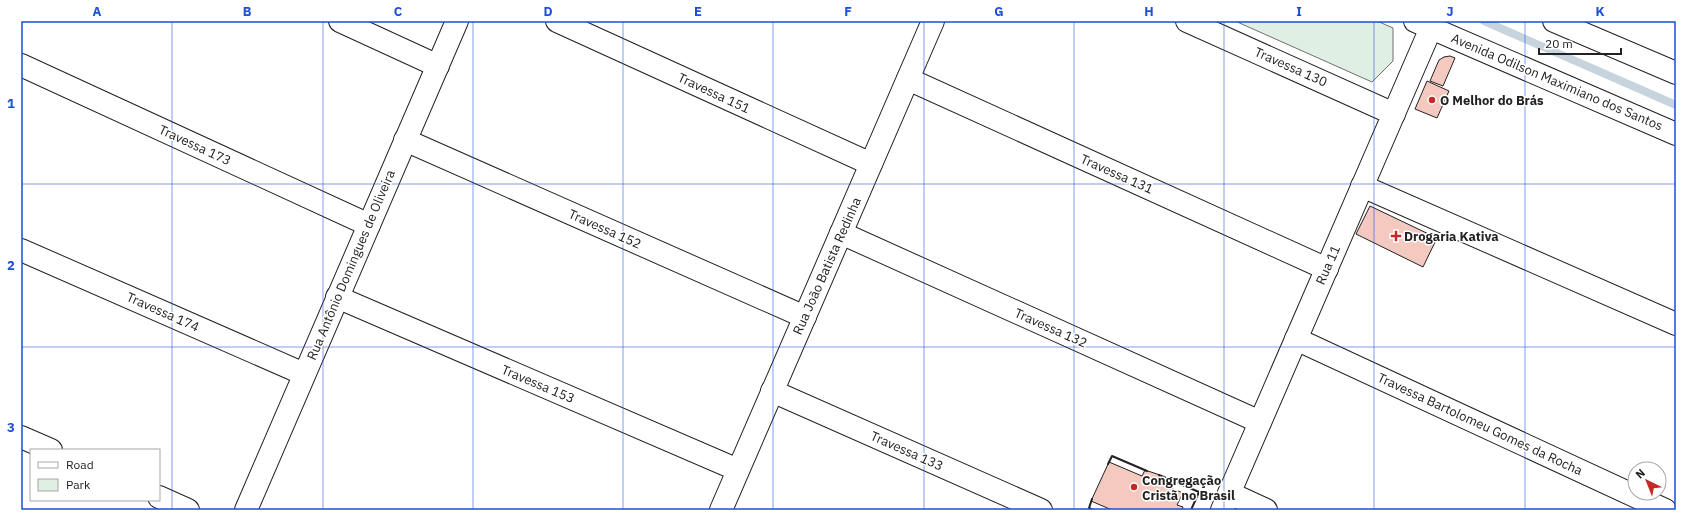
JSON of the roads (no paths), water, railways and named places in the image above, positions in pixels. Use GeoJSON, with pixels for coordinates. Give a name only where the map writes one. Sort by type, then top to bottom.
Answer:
{"type":"FeatureCollection","features":[{"type":"Feature","properties":{"kind":"street"},"geometry":{"type":"LineString","coordinates":[[340,21],[438,66]]}},
{"type":"Feature","properties":{"kind":"street","name":"Rua Antônio Domingues de Oliveira"},"geometry":{"type":"LineString","coordinates":[[246,510],[457,21]]}},
{"type":"Feature","properties":{"kind":"street","name":"Travessa 151"},"geometry":{"type":"LineString","coordinates":[[557,21],[871,164]]}},
{"type":"Feature","properties":{"kind":"street","name":"Rua João Batista Redinha"},"geometry":{"type":"LineString","coordinates":[[721,510],[933,21]]}},
{"type":"Feature","properties":{"kind":"street","name":"Travessa 130"},"geometry":{"type":"LineString","coordinates":[[1187,21],[1394,114]]}},
{"type":"Feature","properties":{"kind":"street"},"geometry":{"type":"LineString","coordinates":[[1554,21],[1676,73]]}},
{"type":"Feature","properties":{"kind":"street","name":"Rua 11"},"geometry":{"type":"LineString","coordinates":[[1226,502],[1394,114],[1427,23]]}},
{"type":"Feature","properties":{"kind":"street","name":"Avenida Odilson Maximiano dos Santos"},"geometry":{"type":"LineString","coordinates":[[1427,23],[1676,134]]}},
{"type":"Feature","properties":{"kind":"street","name":"Travessa 173"},"geometry":{"type":"LineString","coordinates":[[21,65],[369,225]]}},
{"type":"Feature","properties":{"kind":"street","name":"Travessa 131"},"geometry":{"type":"LineString","coordinates":[[908,79],[1327,269]]}},
{"type":"Feature","properties":{"kind":"street","name":"Travessa 152"},"geometry":{"type":"LineString","coordinates":[[405,140],[804,317]]}},
{"type":"Feature","properties":{"kind":"street"},"geometry":{"type":"LineString","coordinates":[[1362,186],[1676,324]]}},
{"type":"Feature","properties":{"kind":"street","name":"Travessa 132"},"geometry":{"type":"LineString","coordinates":[[841,233],[1260,422]]}},
{"type":"Feature","properties":{"kind":"street","name":"Travessa 174"},"geometry":{"type":"LineString","coordinates":[[21,250],[304,374]]}},
{"type":"Feature","properties":{"kind":"street","name":"Travessa 153"},"geometry":{"type":"LineString","coordinates":[[337,297],[738,470]]}},
{"type":"Feature","properties":{"kind":"street","name":"Travessa Bartolomeu Gomes da Rocha"},"geometry":{"type":"LineString","coordinates":[[1296,339],[1665,510]]}},
{"type":"Feature","properties":{"kind":"street","name":"Travessa 133"},"geometry":{"type":"LineString","coordinates":[[772,392],[1041,510]]}},
{"type":"Feature","properties":{"kind":"street"},"geometry":{"type":"LineString","coordinates":[[21,437],[49,449]]}},
{"type":"Feature","properties":{"kind":"street"},"geometry":{"type":"LineString","coordinates":[[160,497],[188,510]]}},
{"type":"Feature","properties":{"kind":"street"},"geometry":{"type":"LineString","coordinates":[[1226,502],[1266,510]]}},
{"type":"Feature","properties":{"kind":"waterway"},"geometry":{"type":"LineString","coordinates":[[1484,21],[1676,105]]}},
{"type":"Feature","properties":{"kind":"place","name":"O Melhor do Brás"},"geometry":{"type":"Point","coordinates":[1432,100]}},
{"type":"Feature","properties":{"kind":"place","name":"Drogaria Kativa"},"geometry":{"type":"Point","coordinates":[1396,236]}},
{"type":"Feature","properties":{"kind":"place","name":"Congregação Cristã no Brasil"},"geometry":{"type":"Point","coordinates":[1134,487]}}]}
